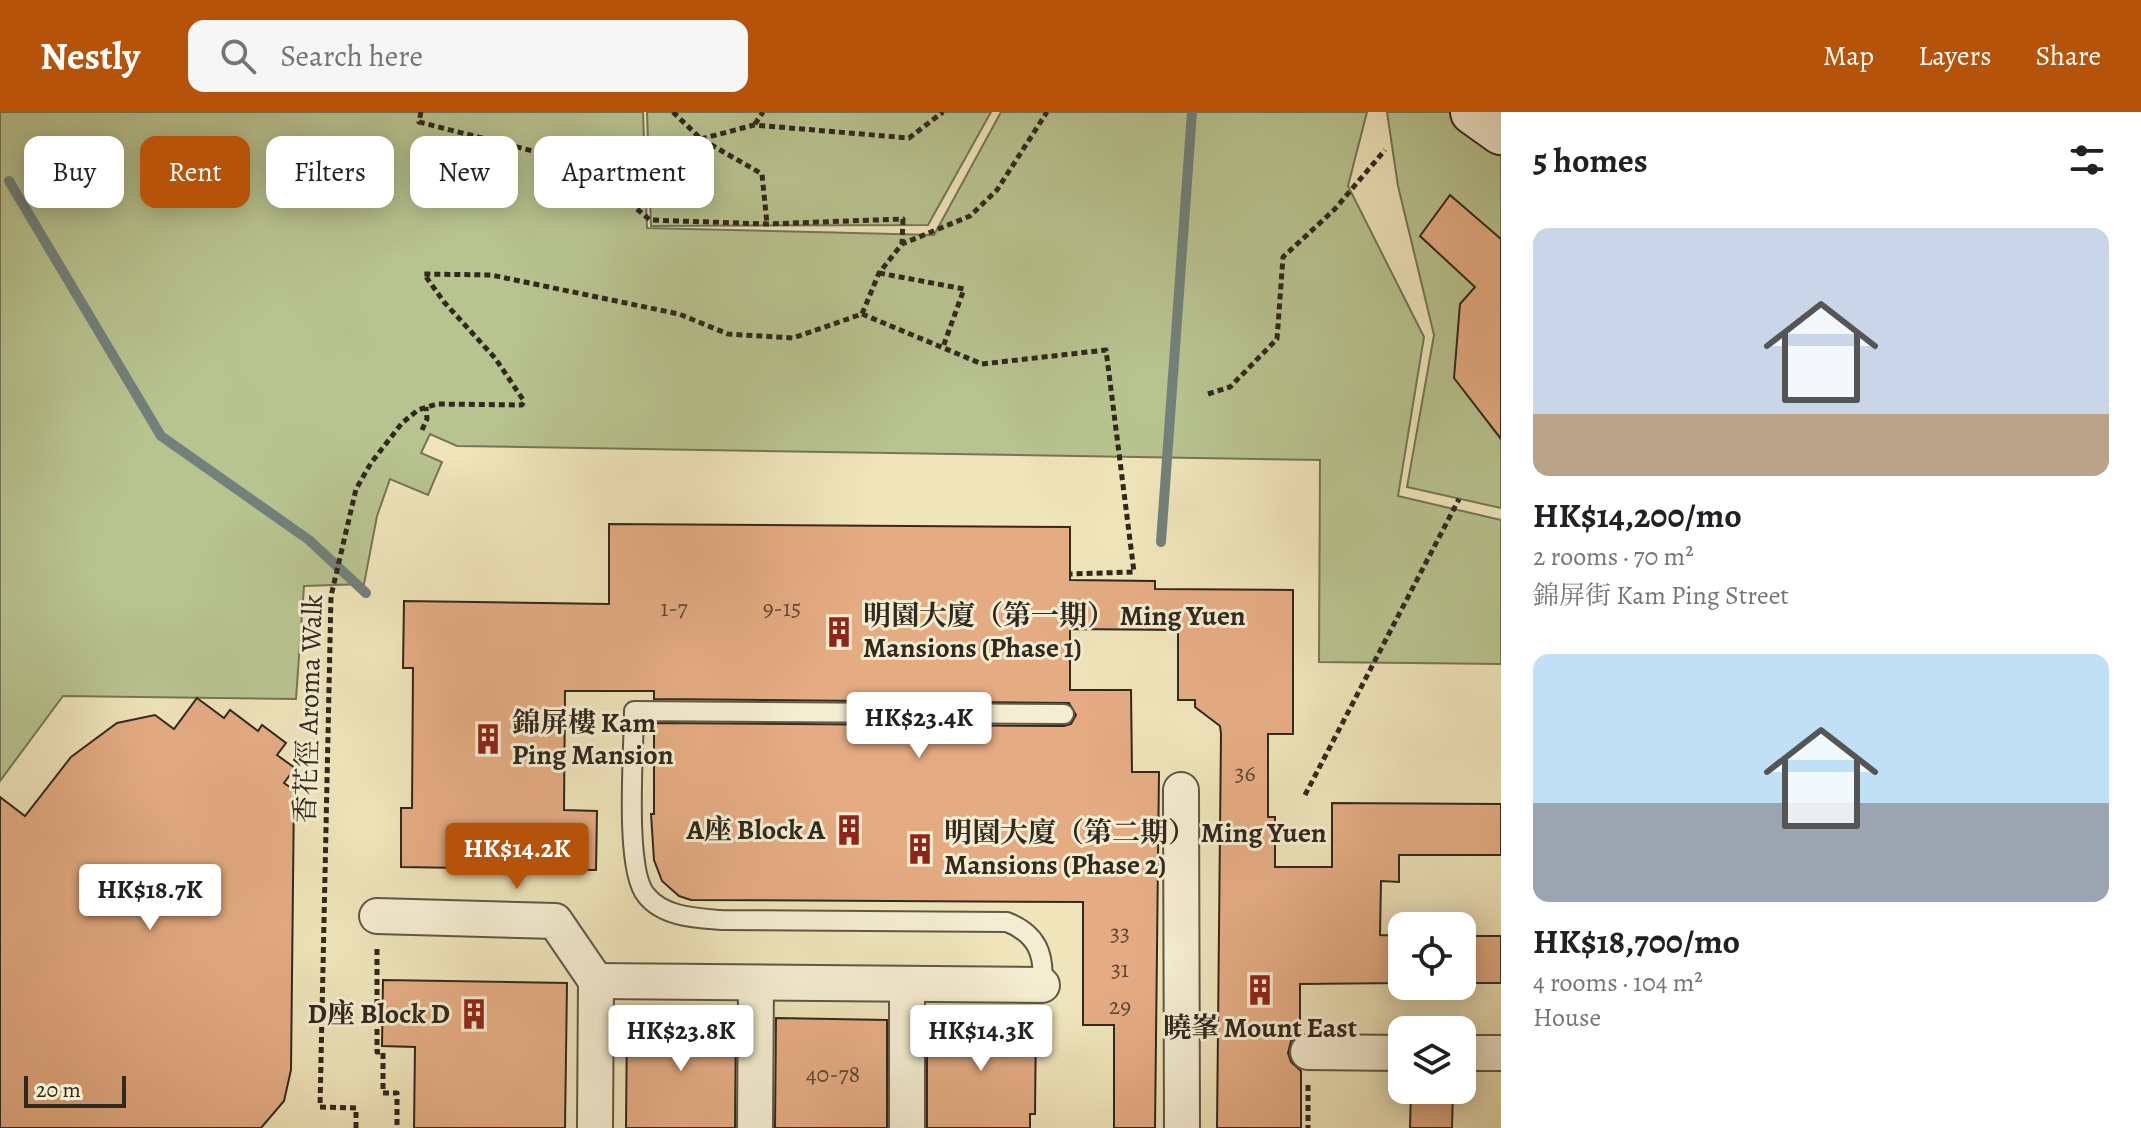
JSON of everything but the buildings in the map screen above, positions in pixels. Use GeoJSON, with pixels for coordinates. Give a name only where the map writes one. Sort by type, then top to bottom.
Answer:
{"type":"FeatureCollection","features":[{"type":"Feature","properties":{"kind":"street"},"geometry":{"type":"LineString","coordinates":[[1473,112],[1501,132]]}},
{"type":"Feature","properties":{"kind":"street"},"geometry":{"type":"LineString","coordinates":[[1181,790],[1182,1128]]}},
{"type":"Feature","properties":{"kind":"street"},"geometry":{"type":"LineString","coordinates":[[377,916],[555,921],[596,981],[595,1128]]}},
{"type":"Feature","properties":{"kind":"street"},"geometry":{"type":"LineString","coordinates":[[596,981],[1042,985]]}},
{"type":"Feature","properties":{"kind":"street"},"geometry":{"type":"LineString","coordinates":[[755,1128],[756,983]]}},
{"type":"Feature","properties":{"kind":"street"},"geometry":{"type":"LineString","coordinates":[[907,984],[907,1128]]}},
{"type":"Feature","properties":{"kind":"street"},"geometry":{"type":"LineString","coordinates":[[1308,1052],[1388,1053]]}},
{"type":"Feature","properties":{"kind":"street"},"geometry":{"type":"LineString","coordinates":[[1476,1053],[1501,1053]]}},
{"type":"Feature","properties":{"kind":"lane"},"geometry":{"type":"LineString","coordinates":[[1042,985],[1041,951],[1022,928],[1007,922],[721,920],[694,918],[659,906],[646,896],[635,868],[634,711],[1064,714]]}},
{"type":"Feature","properties":{"kind":"path"},"geometry":{"type":"LineString","coordinates":[[421,112],[419,122],[584,164],[650,220],[767,224],[903,219],[902,244]]}},
{"type":"Feature","properties":{"kind":"path"},"geometry":{"type":"LineString","coordinates":[[673,112],[698,136]]}},
{"type":"Feature","properties":{"kind":"path"},"geometry":{"type":"LineString","coordinates":[[754,125],[763,112]]}},
{"type":"Feature","properties":{"kind":"path"},"geometry":{"type":"LineString","coordinates":[[712,136],[754,125],[909,138],[943,112]]}},
{"type":"Feature","properties":{"kind":"path"},"geometry":{"type":"LineString","coordinates":[[1047,112],[997,190],[970,216],[902,244],[879,273],[862,314],[982,364],[1106,350],[1134,572],[1070,574]]}},
{"type":"Feature","properties":{"kind":"path"},"geometry":{"type":"LineString","coordinates":[[714,146],[762,174],[767,224]]}},
{"type":"Feature","properties":{"kind":"path"},"geometry":{"type":"LineString","coordinates":[[1208,394],[1230,387],[1277,339],[1283,257],[1334,210],[1385,150]]}},
{"type":"Feature","properties":{"kind":"path"},"geometry":{"type":"LineString","coordinates":[[879,273],[964,289],[943,347]]}},
{"type":"Feature","properties":{"kind":"path","name":"香花徑 Aroma Walk"},"geometry":{"type":"LineString","coordinates":[[356,1128],[356,1108],[320,1107],[326,700],[331,596],[356,489],[371,463],[402,423],[426,407],[437,404],[522,405],[524,401],[495,358],[444,302],[424,274],[491,275],[657,309],[728,334],[793,338],[862,314]]}},
{"type":"Feature","properties":{"kind":"path"},"geometry":{"type":"LineString","coordinates":[[422,430],[427,419],[426,407]]}},
{"type":"Feature","properties":{"kind":"path"},"geometry":{"type":"LineString","coordinates":[[1305,795],[1459,499]]}},
{"type":"Feature","properties":{"kind":"path"},"geometry":{"type":"LineString","coordinates":[[377,916],[377,1052],[383,1052],[383,1093],[397,1093],[397,1128]]}},
{"type":"Feature","properties":{"kind":"path"},"geometry":{"type":"LineString","coordinates":[[1308,1052],[1308,1128]]}},
{"type":"Feature","properties":{"kind":"green space"},"geometry":{"type":"Polygon","coordinates":[[[0,112],[643,112],[644,136],[534,136],[534,208],[646,208],[647,228],[934,235],[1001,112],[1367,112],[1348,186],[1424,337],[1398,496],[1501,520],[1501,664],[1319,662],[1320,460],[457,446],[430,434],[421,453],[442,462],[428,495],[390,479],[377,516],[364,584],[304,586],[296,699],[63,696],[0,781],[0,112]]]}},
{"type":"Feature","properties":{"kind":"green space"},"geometry":{"type":"Polygon","coordinates":[[[647,112],[991,112],[928,225],[651,226],[650,208],[714,208],[714,136],[648,136],[647,112]]]}},
{"type":"Feature","properties":{"kind":"green space"},"geometry":{"type":"Polygon","coordinates":[[[1387,112],[1467,112],[1501,141],[1501,508],[1407,487],[1434,335],[1398,186],[1387,112]]]}},
{"type":"Feature","properties":{"kind":"waterway"},"geometry":{"type":"LineString","coordinates":[[1161,542],[1192,112]]}},
{"type":"Feature","properties":{"kind":"waterway"},"geometry":{"type":"LineString","coordinates":[[9,181],[161,436],[309,540],[366,593]]}},
{"type":"Feature","properties":{"kind":"place","name":"明園大廈（第一期） Ming Yuen Mansions (Phase 1)"},"geometry":{"type":"Point","coordinates":[839,632]}},
{"type":"Feature","properties":{"kind":"place","name":"錦屏樓 Kam Ping Mansion"},"geometry":{"type":"Point","coordinates":[488,739]}},
{"type":"Feature","properties":{"kind":"place","name":"A座 Block A"},"geometry":{"type":"Point","coordinates":[849,830]}},
{"type":"Feature","properties":{"kind":"place","name":"明園大廈（第二期） Ming Yuen Mansions (Phase 2)"},"geometry":{"type":"Point","coordinates":[920,849]}},
{"type":"Feature","properties":{"kind":"place","name":"曉峯 Mount East"},"geometry":{"type":"Point","coordinates":[1260,990]}},
{"type":"Feature","properties":{"kind":"place","name":"D座 Block D"},"geometry":{"type":"Point","coordinates":[474,1014]}}]}
